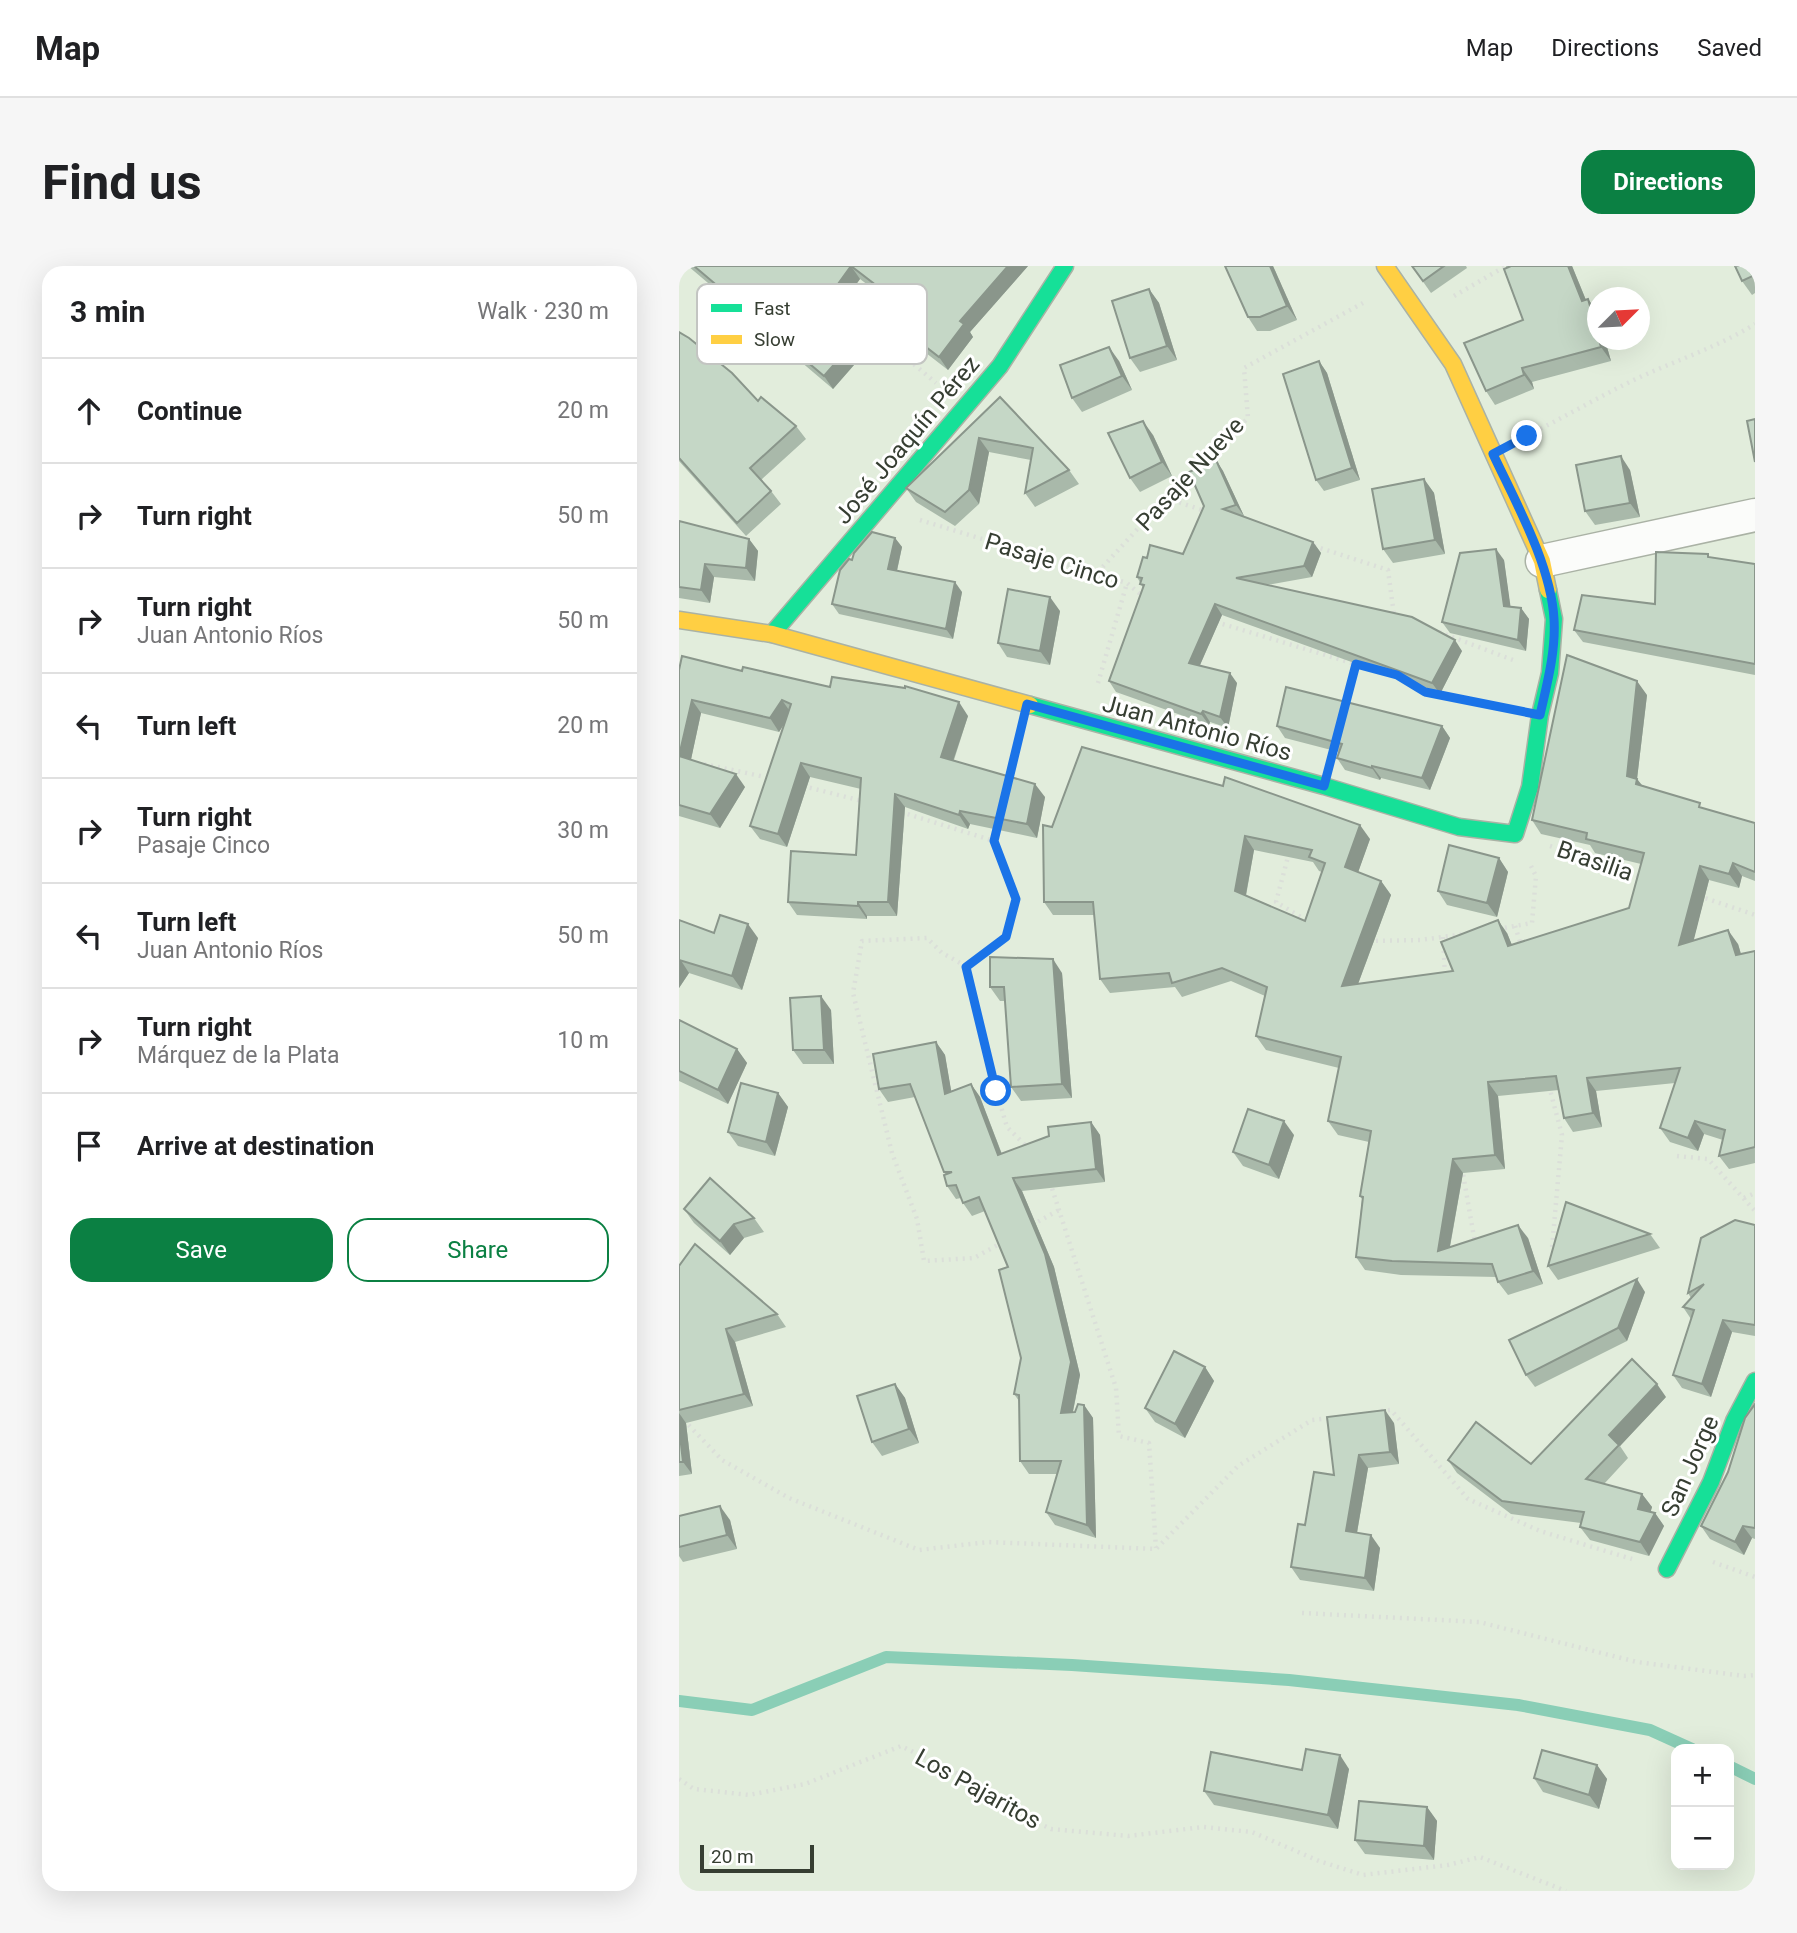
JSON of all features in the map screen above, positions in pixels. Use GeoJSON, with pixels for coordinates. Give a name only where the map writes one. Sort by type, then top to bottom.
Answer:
{"type":"FeatureCollection","features":[{"type":"Feature","properties":{"kind":"street","name":"José Joaquín Pérez"},"geometry":{"type":"LineString","coordinates":[[772,634],[1000,366],[1065,266]]}},
{"type":"Feature","properties":{"kind":"street"},"geometry":{"type":"LineString","coordinates":[[1385,266],[1453,364],[1542,561],[1554,619],[1549,673],[1530,787],[1515,834]]}},
{"type":"Feature","properties":{"kind":"street"},"geometry":{"type":"LineString","coordinates":[[1542,561],[1755,515]]}},
{"type":"Feature","properties":{"kind":"street","name":"Juan Antonio Ríos"},"geometry":{"type":"LineString","coordinates":[[679,620],[772,634],[1324,786],[1459,827],[1515,834]]}},
{"type":"Feature","properties":{"kind":"street","name":"San Jorge"},"geometry":{"type":"LineString","coordinates":[[1667,1569],[1711,1482],[1734,1421],[1755,1381]]}},
{"type":"Feature","properties":{"kind":"path"},"geometry":{"type":"LineString","coordinates":[[1419,316],[1506,266]]}},
{"type":"Feature","properties":{"kind":"path","name":"Pasaje Nueve"},"geometry":{"type":"LineString","coordinates":[[1098,573],[1166,498],[1248,418],[1244,368],[1398,284]]}},
{"type":"Feature","properties":{"kind":"path"},"geometry":{"type":"LineString","coordinates":[[1493,454],[1582,405],[1727,341],[1755,324]]}},
{"type":"Feature","properties":{"kind":"path"},"geometry":{"type":"LineString","coordinates":[[914,364],[965,408]]}},
{"type":"Feature","properties":{"kind":"path"},"geometry":{"type":"LineString","coordinates":[[1166,498],[1205,511]]}},
{"type":"Feature","properties":{"kind":"path","name":"Pasaje Cinco"},"geometry":{"type":"LineString","coordinates":[[881,506],[950,530],[1127,583],[1144,598],[1157,602]]}},
{"type":"Feature","properties":{"kind":"path"},"geometry":{"type":"LineString","coordinates":[[1310,544],[1388,570],[1394,615],[1407,620]]}},
{"type":"Feature","properties":{"kind":"path"},"geometry":{"type":"LineString","coordinates":[[1086,721],[1127,583]]}},
{"type":"Feature","properties":{"kind":"path"},"geometry":{"type":"LineString","coordinates":[[1210,620],[1376,670]]}},
{"type":"Feature","properties":{"kind":"path"},"geometry":{"type":"LineString","coordinates":[[1433,630],[1549,673]]}},
{"type":"Feature","properties":{"kind":"path"},"geometry":{"type":"LineString","coordinates":[[1343,713],[1356,664]]}},
{"type":"Feature","properties":{"kind":"path"},"geometry":{"type":"LineString","coordinates":[[1397,675],[1425,692],[1540,715]]}},
{"type":"Feature","properties":{"kind":"path"},"geometry":{"type":"LineString","coordinates":[[1006,791],[1027,704]]}},
{"type":"Feature","properties":{"kind":"path"},"geometry":{"type":"LineString","coordinates":[[692,761],[771,779]]}},
{"type":"Feature","properties":{"kind":"path"},"geometry":{"type":"LineString","coordinates":[[797,784],[869,803]]}},
{"type":"Feature","properties":{"kind":"path"},"geometry":{"type":"LineString","coordinates":[[893,809],[994,841]]}},
{"type":"Feature","properties":{"kind":"path"},"geometry":{"type":"LineString","coordinates":[[966,967],[1006,937],[1016,899],[994,841],[1000,816]]}},
{"type":"Feature","properties":{"kind":"path"},"geometry":{"type":"LineString","coordinates":[[1491,930],[1532,923],[1536,876],[1515,834]]}},
{"type":"Feature","properties":{"kind":"path","name":"Brasilia"},"geometry":{"type":"LineString","coordinates":[[1515,834],[1641,877]]}},
{"type":"Feature","properties":{"kind":"path"},"geometry":{"type":"LineString","coordinates":[[1290,848],[1276,902],[1318,927]]}},
{"type":"Feature","properties":{"kind":"path"},"geometry":{"type":"LineString","coordinates":[[1692,894],[1755,915]]}},
{"type":"Feature","properties":{"kind":"path"},"geometry":{"type":"LineString","coordinates":[[1515,926],[1523,950]]}},
{"type":"Feature","properties":{"kind":"path"},"geometry":{"type":"LineString","coordinates":[[1364,941],[1467,934]]}},
{"type":"Feature","properties":{"kind":"path"},"geometry":{"type":"LineString","coordinates":[[1443,937],[1446,986]]}},
{"type":"Feature","properties":{"kind":"path"},"geometry":{"type":"LineString","coordinates":[[1011,1238],[974,1258],[924,1261],[916,1219],[889,1140],[853,993],[862,941],[927,938],[942,953],[966,967],[1007,1127],[1035,1154]]}},
{"type":"Feature","properties":{"kind":"path"},"geometry":{"type":"LineString","coordinates":[[1546,1076],[1562,1135],[1552,1248]]}},
{"type":"Feature","properties":{"kind":"path"},"geometry":{"type":"LineString","coordinates":[[1677,1156],[1707,1160],[1755,1211]]}},
{"type":"Feature","properties":{"kind":"path"},"geometry":{"type":"LineString","coordinates":[[1462,1166],[1476,1245]]}},
{"type":"Feature","properties":{"kind":"path"},"geometry":{"type":"LineString","coordinates":[[1048,1175],[1117,1388],[1119,1436],[1149,1443],[1156,1549]]}},
{"type":"Feature","properties":{"kind":"path"},"geometry":{"type":"LineString","coordinates":[[1744,1198],[1755,1193]]}},
{"type":"Feature","properties":{"kind":"path"},"geometry":{"type":"LineString","coordinates":[[1023,1231],[1059,1210]]}},
{"type":"Feature","properties":{"kind":"path"},"geometry":{"type":"LineString","coordinates":[[1378,1412],[1391,1410],[1468,1499],[1540,1531],[1667,1569]]}},
{"type":"Feature","properties":{"kind":"path"},"geometry":{"type":"LineString","coordinates":[[679,1415],[722,1460],[789,1498],[919,1550],[988,1542],[1156,1549],[1238,1466],[1312,1420],[1339,1417]]}},
{"type":"Feature","properties":{"kind":"path"},"geometry":{"type":"LineString","coordinates":[[1302,1613],[1479,1622],[1637,1662],[1744,1676],[1755,1675]]}},
{"type":"Feature","properties":{"kind":"path","name":"Los Pajaritos"},"geometry":{"type":"LineString","coordinates":[[679,1779],[694,1789],[749,1795],[805,1784],[901,1746],[969,1779],[997,1803],[1051,1829],[1128,1836],[1203,1827],[1252,1832],[1319,1861],[1363,1875],[1448,1866],[1480,1857],[1566,1891]]}},
{"type":"Feature","properties":{"kind":"building"},"geometry":{"type":"Polygon","coordinates":[[[694,266],[851,266],[838,284],[715,284],[694,266]]]}},
{"type":"Feature","properties":{"kind":"building"},"geometry":{"type":"Polygon","coordinates":[[[851,266],[1008,266],[960,321],[964,324],[939,357],[927,348],[927,284],[874,284],[851,266]]]}},
{"type":"Feature","properties":{"kind":"building"},"geometry":{"type":"Polygon","coordinates":[[[1225,266],[1270,266],[1287,306],[1260,317],[1248,317],[1225,266]]]}},
{"type":"Feature","properties":{"kind":"building"},"geometry":{"type":"Polygon","coordinates":[[[1412,266],[1444,266],[1423,281],[1412,266]]]}},
{"type":"Feature","properties":{"kind":"building"},"geometry":{"type":"Polygon","coordinates":[[[1511,266],[1568,266],[1582,301],[1587,299],[1587,350],[1590,350],[1522,368],[1524,375],[1486,391],[1464,343],[1523,320],[1504,269],[1511,266]]]}},
{"type":"Feature","properties":{"kind":"building"},"geometry":{"type":"Polygon","coordinates":[[[1735,266],[1755,266],[1755,275],[1742,281],[1735,266]]]}},
{"type":"Feature","properties":{"kind":"building"},"geometry":{"type":"Polygon","coordinates":[[[1149,289],[1167,346],[1130,358],[1112,301],[1149,289]]]}},
{"type":"Feature","properties":{"kind":"building"},"geometry":{"type":"Polygon","coordinates":[[[679,332],[697,345],[697,364],[721,364],[758,401],[761,397],[796,426],[750,468],[771,491],[737,523],[679,458],[679,332]]]}},
{"type":"Feature","properties":{"kind":"building"},"geometry":{"type":"Polygon","coordinates":[[[1109,347],[1122,376],[1072,398],[1060,365],[1109,347]]]}},
{"type":"Feature","properties":{"kind":"building"},"geometry":{"type":"Polygon","coordinates":[[[1319,361],[1352,468],[1316,480],[1283,374],[1319,361]]]}},
{"type":"Feature","properties":{"kind":"building"},"geometry":{"type":"Polygon","coordinates":[[[810,364],[834,364],[824,376],[810,364]]]}},
{"type":"Feature","properties":{"kind":"building"},"geometry":{"type":"Polygon","coordinates":[[[1000,397],[1069,470],[1025,493],[1033,448],[979,438],[969,490],[945,512],[906,488],[1000,397]]]}},
{"type":"Feature","properties":{"kind":"building"},"geometry":{"type":"Polygon","coordinates":[[[1755,419],[1755,462],[1747,421],[1755,419]]]}},
{"type":"Feature","properties":{"kind":"building"},"geometry":{"type":"Polygon","coordinates":[[[1143,421],[1162,462],[1130,478],[1108,433],[1143,421]]]}},
{"type":"Feature","properties":{"kind":"building"},"geometry":{"type":"Polygon","coordinates":[[[1621,456],[1630,503],[1585,511],[1576,465],[1621,456]]]}},
{"type":"Feature","properties":{"kind":"building"},"geometry":{"type":"Polygon","coordinates":[[[1216,460],[1236,505],[1223,509],[1313,542],[1304,566],[1236,578],[1412,617],[1455,640],[1432,683],[1215,604],[1189,663],[1230,673],[1220,717],[1203,711],[1201,714],[1109,681],[1144,585],[1140,584],[1142,578],[1137,577],[1143,557],[1147,558],[1150,545],[1183,554],[1204,506],[1189,472],[1216,460]]]}},
{"type":"Feature","properties":{"kind":"building"},"geometry":{"type":"Polygon","coordinates":[[[1424,479],[1435,540],[1383,549],[1372,489],[1424,479]]]}},
{"type":"Feature","properties":{"kind":"building"},"geometry":{"type":"Polygon","coordinates":[[[679,521],[749,539],[746,568],[705,564],[701,590],[679,587],[679,521]]]}},
{"type":"Feature","properties":{"kind":"building"},"geometry":{"type":"Polygon","coordinates":[[[872,532],[895,538],[888,569],[955,582],[946,629],[832,604],[840,570],[849,559],[852,560],[854,553],[872,532]]]}},
{"type":"Feature","properties":{"kind":"building"},"geometry":{"type":"Polygon","coordinates":[[[1496,549],[1504,606],[1521,608],[1518,640],[1442,622],[1460,553],[1496,549]]]}},
{"type":"Feature","properties":{"kind":"building"},"geometry":{"type":"Polygon","coordinates":[[[1656,552],[1708,554],[1708,557],[1755,564],[1755,664],[1574,630],[1582,595],[1655,604],[1656,552]]]}},
{"type":"Feature","properties":{"kind":"building"},"geometry":{"type":"Polygon","coordinates":[[[1008,589],[1050,597],[1040,651],[998,643],[1008,589]]]}},
{"type":"Feature","properties":{"kind":"building"},"geometry":{"type":"Polygon","coordinates":[[[1567,655],[1637,681],[1627,776],[1637,779],[1636,784],[1700,803],[1699,807],[1755,823],[1755,872],[1733,863],[1729,874],[1700,866],[1679,945],[1728,930],[1736,955],[1755,951],[1755,1147],[1719,1156],[1725,1130],[1695,1121],[1688,1138],[1660,1128],[1680,1068],[1587,1078],[1593,1113],[1564,1118],[1556,1076],[1488,1082],[1495,1155],[1453,1159],[1438,1251],[1518,1225],[1533,1271],[1498,1282],[1492,1264],[1392,1261],[1356,1257],[1363,1197],[1360,1196],[1371,1131],[1328,1121],[1341,1057],[1256,1036],[1267,987],[1222,968],[1172,983],[1169,973],[1100,979],[1093,902],[1044,902],[1043,825],[1052,827],[1082,747],[1223,786],[1225,777],[1360,825],[1345,867],[1381,881],[1342,986],[1453,971],[1441,942],[1498,920],[1508,946],[1629,908],[1644,853],[1586,839],[1587,833],[1532,820],[1567,655]],[[1245,836],[1235,891],[1305,921],[1325,863],[1309,857],[1312,850],[1245,836]]]}},
{"type":"Feature","properties":{"kind":"building"},"geometry":{"type":"Polygon","coordinates":[[[682,656],[742,671],[743,667],[830,687],[832,677],[905,686],[959,702],[941,757],[1035,784],[1027,824],[960,811],[959,815],[895,794],[888,902],[858,902],[858,906],[788,902],[791,851],[856,855],[861,778],[801,763],[778,834],[750,826],[791,704],[782,700],[770,718],[692,700],[679,756],[679,670],[682,656]]]}},
{"type":"Feature","properties":{"kind":"building"},"geometry":{"type":"Polygon","coordinates":[[[1286,687],[1442,726],[1422,778],[1337,758],[1342,744],[1277,726],[1286,687]]]}},
{"type":"Feature","properties":{"kind":"building"},"geometry":{"type":"Polygon","coordinates":[[[679,756],[736,774],[710,814],[679,805],[679,756]]]}},
{"type":"Feature","properties":{"kind":"building"},"geometry":{"type":"Polygon","coordinates":[[[1449,845],[1499,858],[1487,903],[1438,891],[1449,845]]]}},
{"type":"Feature","properties":{"kind":"building"},"geometry":{"type":"Polygon","coordinates":[[[720,915],[748,924],[732,976],[679,960],[679,920],[714,933],[720,915]]]}},
{"type":"Feature","properties":{"kind":"building"},"geometry":{"type":"Polygon","coordinates":[[[990,957],[1053,959],[1062,1084],[1011,1087],[1004,987],[990,987],[990,957]]]}},
{"type":"Feature","properties":{"kind":"building"},"geometry":{"type":"Polygon","coordinates":[[[821,996],[824,1050],[793,1050],[790,998],[821,996]]]}},
{"type":"Feature","properties":{"kind":"building"},"geometry":{"type":"Polygon","coordinates":[[[679,1020],[737,1049],[718,1090],[679,1071],[679,1020]]]}},
{"type":"Feature","properties":{"kind":"building"},"geometry":{"type":"Polygon","coordinates":[[[936,1042],[945,1094],[971,1084],[998,1155],[1049,1136],[1048,1127],[1091,1122],[1096,1169],[1013,1178],[1045,1254],[1071,1362],[1061,1413],[1075,1412],[1078,1404],[1084,1405],[1087,1525],[1046,1512],[1061,1461],[1020,1461],[1019,1395],[1014,1394],[1021,1358],[999,1270],[1008,1267],[979,1197],[963,1203],[956,1185],[947,1186],[944,1175],[952,1172],[944,1172],[910,1084],[879,1089],[873,1054],[936,1042]]]}},
{"type":"Feature","properties":{"kind":"building"},"geometry":{"type":"Polygon","coordinates":[[[741,1083],[778,1093],[766,1142],[728,1132],[741,1083]]]}},
{"type":"Feature","properties":{"kind":"building"},"geometry":{"type":"Polygon","coordinates":[[[1248,1109],[1284,1121],[1269,1165],[1233,1152],[1248,1109]]]}},
{"type":"Feature","properties":{"kind":"building"},"geometry":{"type":"Polygon","coordinates":[[[710,1178],[754,1218],[734,1224],[720,1241],[684,1209],[710,1178]]]}},
{"type":"Feature","properties":{"kind":"building"},"geometry":{"type":"Polygon","coordinates":[[[1566,1202],[1650,1234],[1548,1266],[1566,1202]]]}},
{"type":"Feature","properties":{"kind":"building"},"geometry":{"type":"Polygon","coordinates":[[[1735,1220],[1755,1225],[1755,1325],[1723,1320],[1702,1384],[1673,1375],[1694,1310],[1683,1307],[1704,1284],[1688,1293],[1701,1238],[1735,1220]]]}},
{"type":"Feature","properties":{"kind":"building"},"geometry":{"type":"Polygon","coordinates":[[[695,1244],[777,1314],[726,1329],[744,1394],[679,1410],[679,1266],[695,1244]]]}},
{"type":"Feature","properties":{"kind":"building"},"geometry":{"type":"Polygon","coordinates":[[[1637,1279],[1618,1328],[1526,1375],[1509,1340],[1637,1279]]]}},
{"type":"Feature","properties":{"kind":"building"},"geometry":{"type":"Polygon","coordinates":[[[1174,1351],[1205,1367],[1175,1424],[1145,1408],[1174,1351]]]}},
{"type":"Feature","properties":{"kind":"building"},"geometry":{"type":"Polygon","coordinates":[[[1632,1359],[1657,1384],[1609,1435],[1619,1445],[1586,1479],[1642,1494],[1638,1509],[1655,1513],[1640,1542],[1580,1527],[1584,1512],[1502,1501],[1448,1460],[1476,1422],[1531,1464],[1632,1359]]]}},
{"type":"Feature","properties":{"kind":"building"},"geometry":{"type":"Polygon","coordinates":[[[895,1384],[909,1429],[872,1442],[857,1396],[895,1384]]]}},
{"type":"Feature","properties":{"kind":"building"},"geometry":{"type":"Polygon","coordinates":[[[1755,1404],[1755,1528],[1743,1526],[1735,1542],[1701,1526],[1728,1472],[1745,1418],[1755,1404]]]}},
{"type":"Feature","properties":{"kind":"building"},"geometry":{"type":"Polygon","coordinates":[[[1385,1410],[1390,1452],[1359,1455],[1346,1531],[1371,1535],[1365,1578],[1291,1567],[1298,1524],[1305,1525],[1314,1472],[1334,1475],[1327,1417],[1385,1410]]]}},
{"type":"Feature","properties":{"kind":"building"},"geometry":{"type":"Polygon","coordinates":[[[679,1427],[683,1462],[679,1462],[679,1427]]]}},
{"type":"Feature","properties":{"kind":"building"},"geometry":{"type":"Polygon","coordinates":[[[720,1506],[727,1535],[679,1547],[679,1516],[720,1506]]]}},
{"type":"Feature","properties":{"kind":"building"},"geometry":{"type":"Polygon","coordinates":[[[1306,1749],[1340,1755],[1328,1815],[1204,1791],[1211,1752],[1302,1770],[1306,1749]]]}},
{"type":"Feature","properties":{"kind":"building"},"geometry":{"type":"Polygon","coordinates":[[[1542,1750],[1597,1765],[1589,1795],[1534,1778],[1542,1750]]]}},
{"type":"Feature","properties":{"kind":"building"},"geometry":{"type":"Polygon","coordinates":[[[1359,1801],[1427,1807],[1424,1846],[1355,1840],[1359,1801]]]}},
{"type":"Feature","properties":{"kind":"waterway"},"geometry":{"type":"LineString","coordinates":[[679,1701],[752,1710],[886,1657],[1072,1665],[1289,1680],[1518,1705],[1650,1730],[1681,1744]]}},
{"type":"Feature","properties":{"kind":"waterway"},"geometry":{"type":"LineString","coordinates":[[1734,1768],[1755,1779]]}},
{"type":"Feature","properties":{"kind":"traffic: fast"},"geometry":{"type":"LineString","coordinates":[[772,634],[1000,366],[1065,266]]}},
{"type":"Feature","properties":{"kind":"traffic: fast"},"geometry":{"type":"LineString","coordinates":[[1030,705],[1324,786],[1459,827],[1515,834],[1530,787],[1540,715],[1550,673],[1554,619],[1548,590]]}},
{"type":"Feature","properties":{"kind":"traffic: fast"},"geometry":{"type":"LineString","coordinates":[[1667,1569],[1711,1482],[1734,1421],[1755,1381]]}},
{"type":"Feature","properties":{"kind":"traffic: slow"},"geometry":{"type":"LineString","coordinates":[[1385,266],[1453,364],[1542,561],[1548,590]]}},
{"type":"Feature","properties":{"kind":"traffic: slow"},"geometry":{"type":"LineString","coordinates":[[679,620],[772,634],[1030,705]]}},
{"type":"Feature","properties":{"kind":"route"},"geometry":{"type":"LineString","coordinates":[[996,1091],[966,967],[1006,937],[1016,899],[994,841],[1027,704],[1324,786],[1356,664],[1397,675],[1425,692],[1540,715],[1549,673],[1554,619],[1542,561],[1493,454],[1527,436]]}}]}
